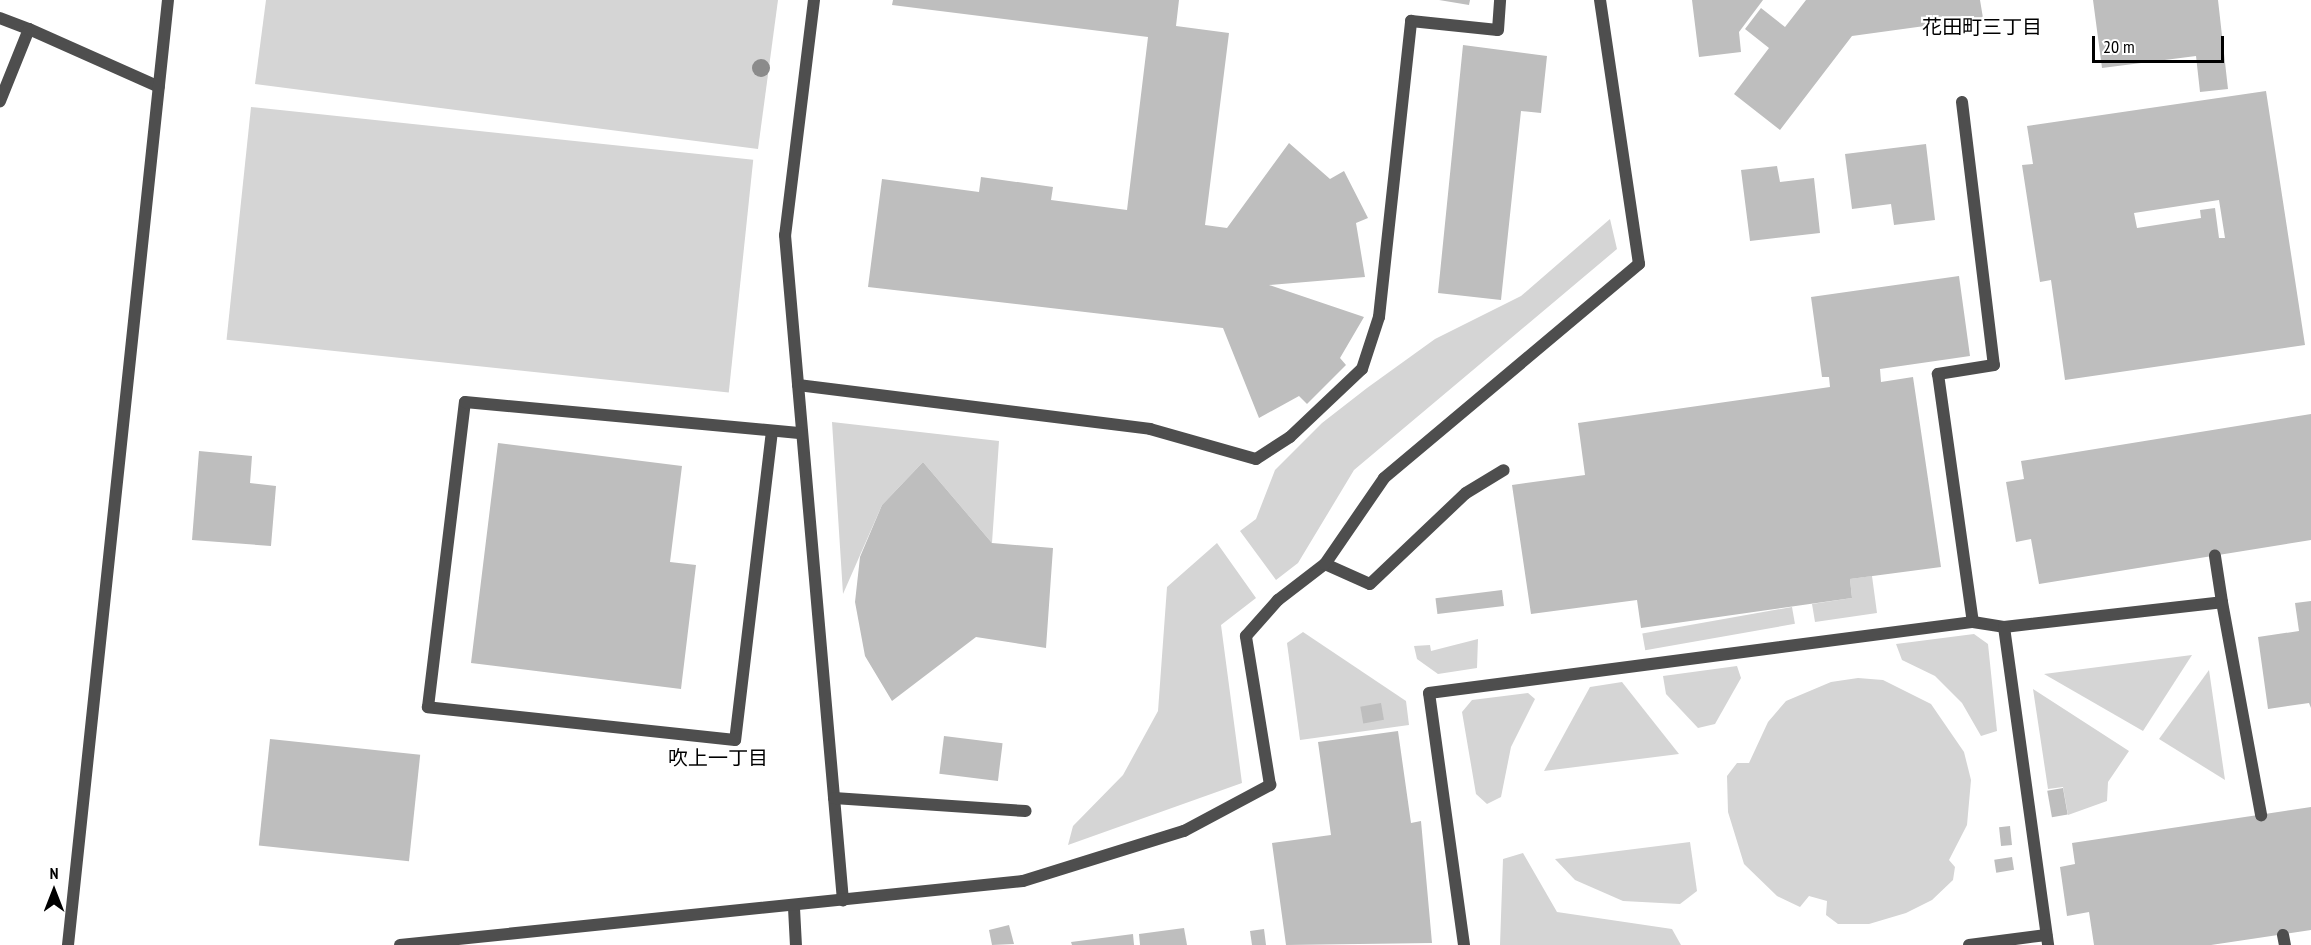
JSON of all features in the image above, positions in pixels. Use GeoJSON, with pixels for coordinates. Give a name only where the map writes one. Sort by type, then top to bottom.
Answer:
{"type":"FeatureCollection","features":[{"type":"Feature","properties":{"kind":"street"},"geometry":{"type":"LineString","coordinates":[[68,945],[168,0]]}},
{"type":"Feature","properties":{"kind":"street"},"geometry":{"type":"LineString","coordinates":[[814,0],[785,235],[843,900]]}},
{"type":"Feature","properties":{"kind":"street"},"geometry":{"type":"LineString","coordinates":[[798,385],[1150,429],[1256,459],[1290,437],[1362,369],[1379,317],[1411,21],[1498,30],[1500,0]]}},
{"type":"Feature","properties":{"kind":"street"},"geometry":{"type":"LineString","coordinates":[[400,945],[794,908],[843,900],[1023,881],[1184,831],[1270,785],[1246,636],[1278,600],[1325,564],[1384,478],[1639,264],[1599,0]]}},
{"type":"Feature","properties":{"kind":"street"},"geometry":{"type":"LineString","coordinates":[[0,18],[159,87]]}},
{"type":"Feature","properties":{"kind":"street"},"geometry":{"type":"LineString","coordinates":[[0,101],[29,29]]}},
{"type":"Feature","properties":{"kind":"street"},"geometry":{"type":"LineString","coordinates":[[1962,102],[1994,365],[1938,374],[1973,622]]}},
{"type":"Feature","properties":{"kind":"street"},"geometry":{"type":"LineString","coordinates":[[772,431],[735,740],[428,707],[465,402],[802,433]]}},
{"type":"Feature","properties":{"kind":"street"},"geometry":{"type":"LineString","coordinates":[[1325,564],[1370,584],[1466,493],[1504,470]]}},
{"type":"Feature","properties":{"kind":"street"},"geometry":{"type":"LineString","coordinates":[[2215,556],[2262,815]]}},
{"type":"Feature","properties":{"kind":"street"},"geometry":{"type":"LineString","coordinates":[[1464,945],[1429,693],[1973,622],[2004,627],[2222,602]]}},
{"type":"Feature","properties":{"kind":"street"},"geometry":{"type":"LineString","coordinates":[[1969,945],[2047,940],[2004,627]]}},
{"type":"Feature","properties":{"kind":"street"},"geometry":{"type":"LineString","coordinates":[[834,798],[1026,811]]}},
{"type":"Feature","properties":{"kind":"street"},"geometry":{"type":"LineString","coordinates":[[794,908],[796,945]]}},
{"type":"Feature","properties":{"kind":"shaded area"},"geometry":{"type":"Polygon","coordinates":[[[266,0],[778,0],[758,149],[255,84],[266,0]]]}},
{"type":"Feature","properties":{"kind":"shaded area"},"geometry":{"type":"Polygon","coordinates":[[[251,107],[753,160],[729,393],[227,340],[251,107]]]}},
{"type":"Feature","properties":{"kind":"shaded area"},"geometry":{"type":"Polygon","coordinates":[[[1610,219],[1617,249],[1354,470],[1298,563],[1276,580],[1240,531],[1256,519],[1275,470],[1322,423],[1367,388],[1435,339],[1521,296],[1610,219]]]}},
{"type":"Feature","properties":{"kind":"shaded area"},"geometry":{"type":"Polygon","coordinates":[[[832,422],[999,441],[992,543],[923,462],[882,505],[843,594],[832,422]]]}},
{"type":"Feature","properties":{"kind":"shaded area"},"geometry":{"type":"Polygon","coordinates":[[[1217,543],[1256,598],[1221,625],[1242,783],[1068,845],[1073,826],[1123,775],[1158,711],[1167,587],[1217,543]]]}},
{"type":"Feature","properties":{"kind":"shaded area"},"geometry":{"type":"Polygon","coordinates":[[[1872,576],[1877,613],[1815,622],[1812,604],[1852,598],[1850,579],[1872,576]]]}},
{"type":"Feature","properties":{"kind":"shaded area"},"geometry":{"type":"Polygon","coordinates":[[[1792,607],[1795,624],[1645,650],[1642,633],[1792,607]]]}},
{"type":"Feature","properties":{"kind":"shaded area"},"geometry":{"type":"Polygon","coordinates":[[[1303,632],[1406,701],[1409,725],[1300,740],[1287,643],[1303,632]]]}},
{"type":"Feature","properties":{"kind":"shaded area"},"geometry":{"type":"Polygon","coordinates":[[[1974,634],[1988,644],[1997,731],[1981,736],[1962,703],[1935,676],[1902,660],[1896,644],[1974,634]]]}},
{"type":"Feature","properties":{"kind":"shaded area"},"geometry":{"type":"Polygon","coordinates":[[[1478,639],[1477,668],[1438,674],[1417,659],[1414,646],[1430,645],[1431,651],[1478,639]]]}},
{"type":"Feature","properties":{"kind":"shaded area"},"geometry":{"type":"Polygon","coordinates":[[[2192,655],[2143,731],[2044,674],[2192,655]]]}},
{"type":"Feature","properties":{"kind":"shaded area"},"geometry":{"type":"Polygon","coordinates":[[[1737,666],[1741,678],[1715,724],[1698,728],[1666,694],[1663,676],[1737,666]]]}},
{"type":"Feature","properties":{"kind":"shaded area"},"geometry":{"type":"Polygon","coordinates":[[[2209,670],[2225,780],[2159,739],[2209,670]]]}},
{"type":"Feature","properties":{"kind":"shaded area"},"geometry":{"type":"Polygon","coordinates":[[[1858,678],[1883,680],[1931,704],[1964,752],[1971,780],[1967,825],[1949,860],[1955,867],[1953,880],[1932,900],[1906,913],[1869,924],[1838,924],[1826,915],[1827,901],[1809,896],[1800,907],[1777,896],[1744,864],[1728,812],[1727,776],[1737,763],[1749,763],[1768,722],[1786,701],[1831,682],[1858,678]]]}},
{"type":"Feature","properties":{"kind":"shaded area"},"geometry":{"type":"Polygon","coordinates":[[[1622,682],[1679,754],[1544,771],[1590,687],[1622,682]]]}},
{"type":"Feature","properties":{"kind":"shaded area"},"geometry":{"type":"Polygon","coordinates":[[[2033,689],[2129,751],[2108,782],[2107,801],[2068,815],[2063,787],[2048,789],[2033,689]]]}},
{"type":"Feature","properties":{"kind":"shaded area"},"geometry":{"type":"Polygon","coordinates":[[[1528,693],[1535,699],[1511,747],[1501,797],[1487,804],[1476,794],[1462,712],[1472,700],[1528,693]]]}},
{"type":"Feature","properties":{"kind":"shaded area"},"geometry":{"type":"Polygon","coordinates":[[[1690,842],[1697,891],[1680,904],[1623,901],[1575,880],[1555,859],[1690,842]]]}},
{"type":"Feature","properties":{"kind":"shaded area"},"geometry":{"type":"Polygon","coordinates":[[[1523,853],[1557,912],[1672,929],[1681,945],[1500,945],[1503,859],[1523,853]]]}},
{"type":"Feature","properties":{"kind":"building"},"geometry":{"type":"Polygon","coordinates":[[[893,0],[1179,0],[1176,26],[1229,33],[1205,225],[1227,228],[1289,143],[1330,179],[1344,171],[1368,218],[1356,223],[1365,277],[1269,285],[1364,317],[1340,358],[1346,365],[1307,404],[1299,396],[1259,418],[1223,328],[868,287],[882,179],[979,192],[981,177],[1053,187],[1051,200],[1127,210],[1148,37],[892,5],[893,0]]]}},
{"type":"Feature","properties":{"kind":"building"},"geometry":{"type":"Polygon","coordinates":[[[1439,0],[1470,0],[1469,5],[1439,0]]]}},
{"type":"Feature","properties":{"kind":"building"},"geometry":{"type":"Polygon","coordinates":[[[1692,0],[1763,0],[1739,32],[1741,52],[1699,57],[1692,0]]]}},
{"type":"Feature","properties":{"kind":"building"},"geometry":{"type":"Polygon","coordinates":[[[1806,0],[1980,0],[1983,18],[1852,36],[1780,130],[1734,94],[1769,48],[1745,29],[1761,8],[1785,27],[1806,0]]]}},
{"type":"Feature","properties":{"kind":"building"},"geometry":{"type":"Polygon","coordinates":[[[2093,0],[2218,0],[2228,89],[2200,92],[2196,56],[2102,68],[2093,0]]]}},
{"type":"Feature","properties":{"kind":"building"},"geometry":{"type":"Polygon","coordinates":[[[1463,45],[1547,56],[1541,113],[1521,111],[1501,300],[1438,293],[1463,45]]]}},
{"type":"Feature","properties":{"kind":"building"},"geometry":{"type":"Polygon","coordinates":[[[2266,91],[2305,345],[2065,380],[2051,280],[2040,282],[2022,165],[2033,164],[2027,126],[2266,91]],[[2219,200],[2134,213],[2137,228],[2201,218],[2200,210],[2215,208],[2219,238],[2225,238],[2219,200]]]}},
{"type":"Feature","properties":{"kind":"building"},"geometry":{"type":"Polygon","coordinates":[[[1926,144],[1935,220],[1894,225],[1891,204],[1852,209],[1845,154],[1926,144]]]}},
{"type":"Feature","properties":{"kind":"building"},"geometry":{"type":"Polygon","coordinates":[[[1777,166],[1780,182],[1814,178],[1820,233],[1750,241],[1741,170],[1777,166]]]}},
{"type":"Feature","properties":{"kind":"building"},"geometry":{"type":"Polygon","coordinates":[[[1959,276],[1970,356],[1880,369],[1881,382],[1913,377],[1941,567],[1850,579],[1852,598],[1641,628],[1637,600],[1531,614],[1512,485],[1585,475],[1578,423],[1830,387],[1829,377],[1822,377],[1811,297],[1959,276]]]}},
{"type":"Feature","properties":{"kind":"building"},"geometry":{"type":"Polygon","coordinates":[[[2311,414],[2311,540],[2039,584],[2031,539],[2016,542],[2006,482],[2024,479],[2021,461],[2311,414]]]}},
{"type":"Feature","properties":{"kind":"building"},"geometry":{"type":"Polygon","coordinates":[[[498,443],[682,466],[670,562],[696,565],[681,689],[471,663],[498,443]]]}},
{"type":"Feature","properties":{"kind":"building"},"geometry":{"type":"Polygon","coordinates":[[[199,451],[252,456],[250,483],[276,486],[271,546],[192,540],[199,451]]]}},
{"type":"Feature","properties":{"kind":"building"},"geometry":{"type":"Polygon","coordinates":[[[923,462],[992,543],[1053,548],[1046,648],[976,637],[892,701],[865,656],[855,602],[860,557],[882,505],[923,462]]]}},
{"type":"Feature","properties":{"kind":"building"},"geometry":{"type":"Polygon","coordinates":[[[1502,590],[1504,606],[1437,614],[1435,598],[1502,590]]]}},
{"type":"Feature","properties":{"kind":"building"},"geometry":{"type":"Polygon","coordinates":[[[2311,601],[2311,708],[2309,703],[2268,709],[2258,637],[2299,631],[2295,603],[2311,601]]]}},
{"type":"Feature","properties":{"kind":"building"},"geometry":{"type":"Polygon","coordinates":[[[1381,703],[1384,720],[1363,723],[1360,707],[1381,703]]]}},
{"type":"Feature","properties":{"kind":"building"},"geometry":{"type":"Polygon","coordinates":[[[1398,731],[1411,823],[1421,821],[1432,943],[1286,945],[1272,843],[1331,835],[1318,742],[1398,731]]]}},
{"type":"Feature","properties":{"kind":"building"},"geometry":{"type":"Polygon","coordinates":[[[944,736],[1003,743],[998,781],[939,774],[944,736]]]}},
{"type":"Feature","properties":{"kind":"building"},"geometry":{"type":"Polygon","coordinates":[[[270,739],[420,755],[409,861],[259,845],[270,739]]]}},
{"type":"Feature","properties":{"kind":"building"},"geometry":{"type":"Polygon","coordinates":[[[2063,788],[2068,815],[2052,817],[2047,791],[2063,788]]]}},
{"type":"Feature","properties":{"kind":"building"},"geometry":{"type":"Polygon","coordinates":[[[2311,807],[2311,930],[2211,945],[2094,945],[2089,912],[2067,916],[2060,867],[2075,864],[2072,843],[2311,807]]]}},
{"type":"Feature","properties":{"kind":"building"},"geometry":{"type":"Polygon","coordinates":[[[2010,826],[2012,845],[2001,846],[1999,827],[2010,826]]]}},
{"type":"Feature","properties":{"kind":"building"},"geometry":{"type":"Polygon","coordinates":[[[2012,857],[2014,870],[1996,873],[1994,860],[2012,857]]]}},
{"type":"Feature","properties":{"kind":"building"},"geometry":{"type":"Polygon","coordinates":[[[1009,925],[1014,944],[992,945],[989,930],[1009,925]]]}},
{"type":"Feature","properties":{"kind":"building"},"geometry":{"type":"Polygon","coordinates":[[[1184,928],[1187,945],[1140,945],[1139,934],[1184,928]]]}},
{"type":"Feature","properties":{"kind":"building"},"geometry":{"type":"Polygon","coordinates":[[[1264,929],[1266,945],[1252,945],[1250,931],[1264,929]]]}},
{"type":"Feature","properties":{"kind":"building"},"geometry":{"type":"Polygon","coordinates":[[[1133,934],[1134,945],[1072,945],[1071,942],[1133,934]]]}},
{"type":"Feature","properties":{"kind":"district","name":"花田町三丁目"},"geometry":{"type":"Point","coordinates":[1982,27]}},
{"type":"Feature","properties":{"kind":"district","name":"吹上一丁目"},"geometry":{"type":"Point","coordinates":[718,758]}}]}
